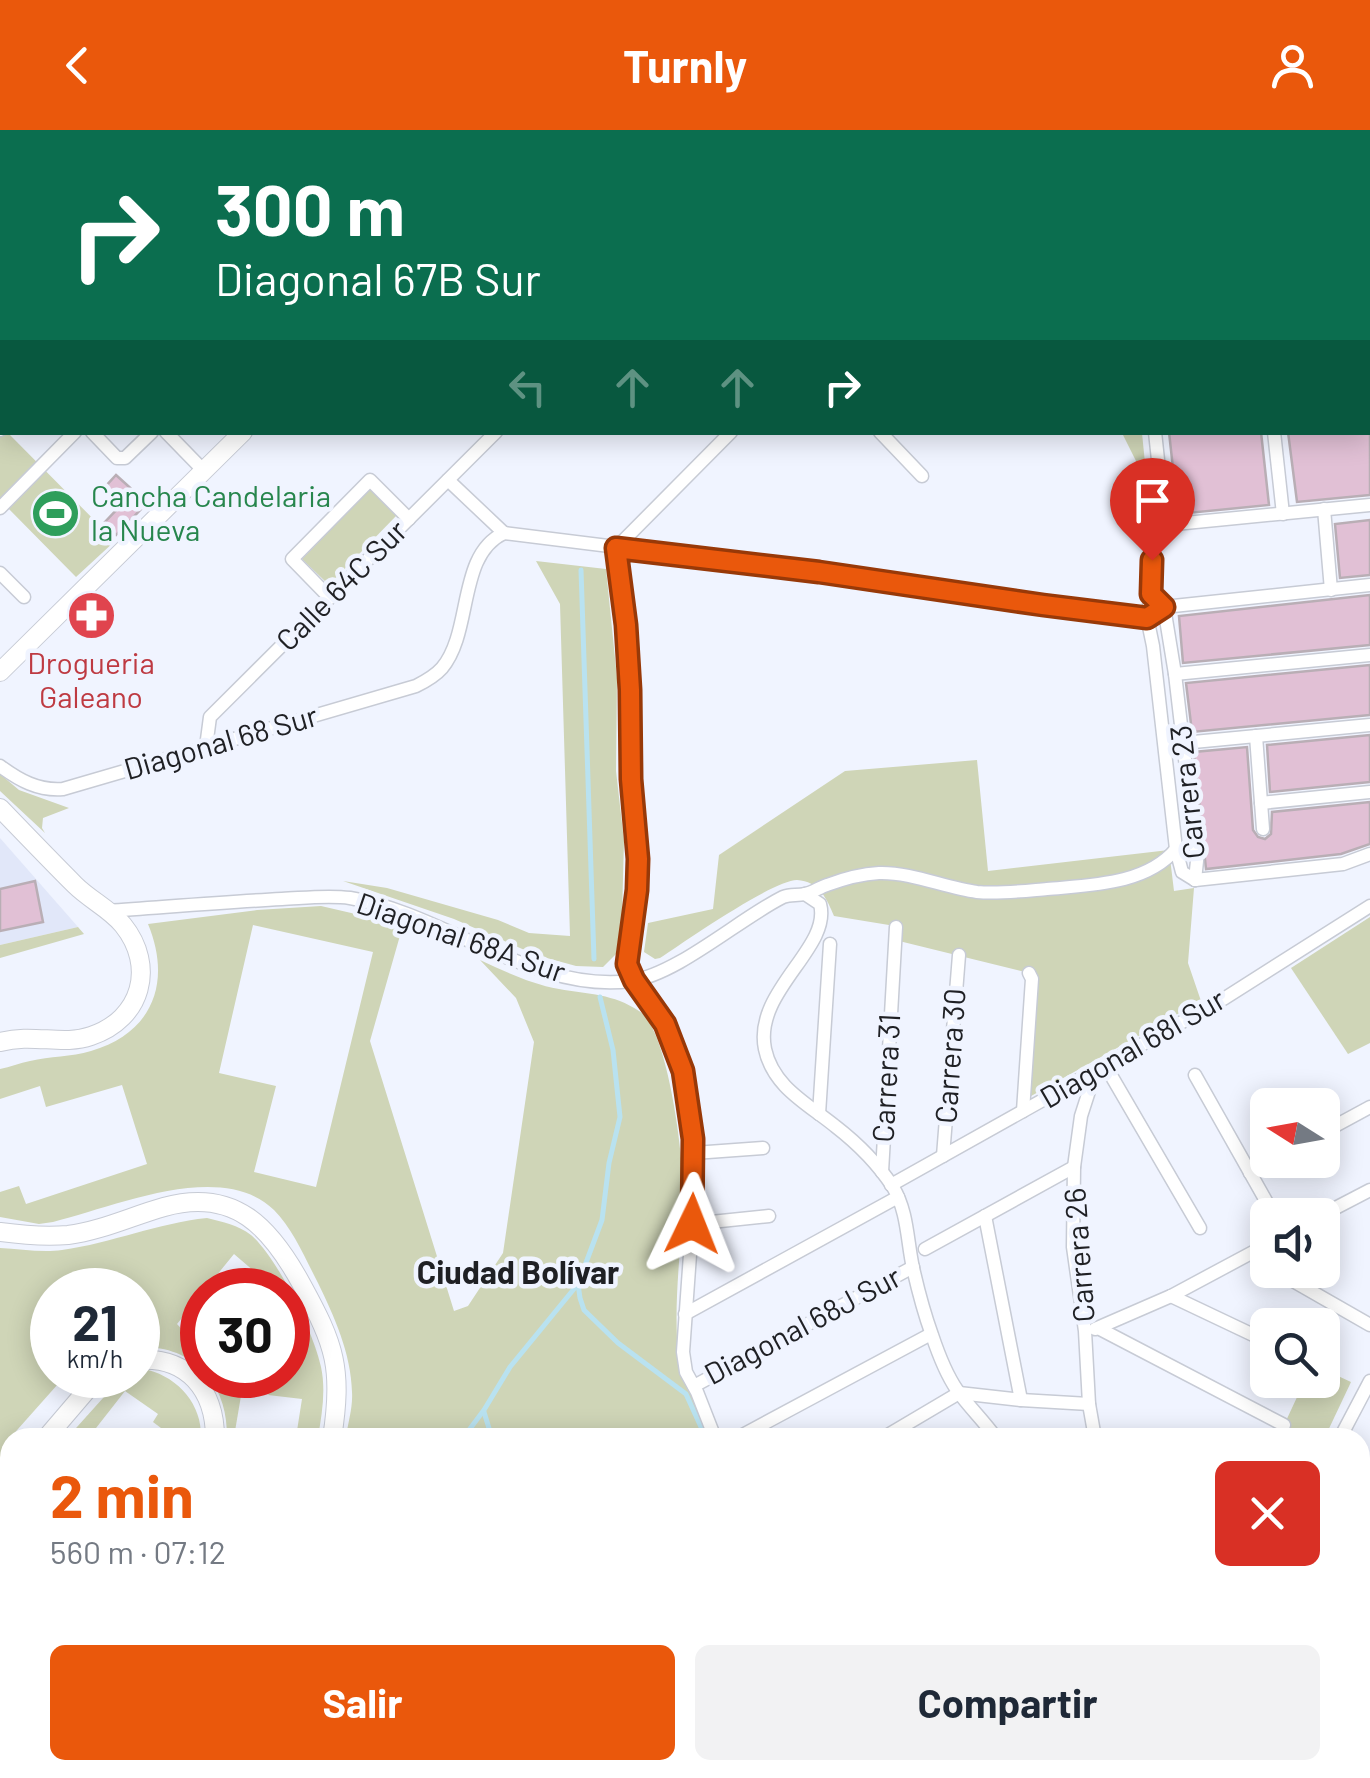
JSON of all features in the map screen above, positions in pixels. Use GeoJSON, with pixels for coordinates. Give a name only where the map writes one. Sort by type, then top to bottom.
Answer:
{"type":"FeatureCollection","features":[{"type":"Feature","properties":{"kind":"street"},"geometry":{"type":"LineString","coordinates":[[0,508],[72,435]]}},
{"type":"Feature","properties":{"kind":"street"},"geometry":{"type":"LineString","coordinates":[[95,435],[121,459],[149,435]]}},
{"type":"Feature","properties":{"kind":"street"},"geometry":{"type":"LineString","coordinates":[[169,435],[204,471]]}},
{"type":"Feature","properties":{"kind":"street"},"geometry":{"type":"LineString","coordinates":[[0,672],[239,435]]}},
{"type":"Feature","properties":{"kind":"street","name":"Calle 64C Sur"},"geometry":{"type":"LineString","coordinates":[[206,748],[210,717],[493,435]]}},
{"type":"Feature","properties":{"kind":"street"},"geometry":{"type":"LineString","coordinates":[[616,548],[728,435]]}},
{"type":"Feature","properties":{"kind":"street"},"geometry":{"type":"LineString","coordinates":[[883,435],[922,476]]}},
{"type":"Feature","properties":{"kind":"street"},"geometry":{"type":"LineString","coordinates":[[1156,435],[1165,525],[1370,505]]}},
{"type":"Feature","properties":{"kind":"street"},"geometry":{"type":"LineString","coordinates":[[1274,435],[1283,514]]}},
{"type":"Feature","properties":{"kind":"street"},"geometry":{"type":"LineString","coordinates":[[330,598],[292,559],[370,480],[409,519]]}},
{"type":"Feature","properties":{"kind":"street"},"geometry":{"type":"LineString","coordinates":[[448,480],[504,533],[1147,618],[1164,607],[1370,585]]}},
{"type":"Feature","properties":{"kind":"street"},"geometry":{"type":"LineString","coordinates":[[1324,510],[1331,590]]}},
{"type":"Feature","properties":{"kind":"street","name":"Diagonal 68 Sur"},"geometry":{"type":"LineString","coordinates":[[0,766],[22,781],[54,790],[416,686],[442,669],[450,656],[477,560],[488,543],[504,533]]}},
{"type":"Feature","properties":{"kind":"street"},"geometry":{"type":"LineString","coordinates":[[616,548],[626,625],[638,859],[627,964],[665,1024],[689,1098],[694,1153],[682,1352],[686,1372],[711,1428]]}},
{"type":"Feature","properties":{"kind":"street","name":"Carrera 23"},"geometry":{"type":"LineString","coordinates":[[1152,560],[1147,618],[1176,850],[1182,872],[1195,880],[1183,742],[1164,607]]}},
{"type":"Feature","properties":{"kind":"street"},"geometry":{"type":"LineString","coordinates":[[1,576],[24,597]]}},
{"type":"Feature","properties":{"kind":"street"},"geometry":{"type":"LineString","coordinates":[[1151,594],[1164,607]]}},
{"type":"Feature","properties":{"kind":"street"},"geometry":{"type":"LineString","coordinates":[[1175,674],[1370,655]]}},
{"type":"Feature","properties":{"kind":"street"},"geometry":{"type":"LineString","coordinates":[[1183,742],[1370,725]]}},
{"type":"Feature","properties":{"kind":"street"},"geometry":{"type":"LineString","coordinates":[[1256,736],[1263,829]]}},
{"type":"Feature","properties":{"kind":"street"},"geometry":{"type":"LineString","coordinates":[[1261,803],[1370,792]]}},
{"type":"Feature","properties":{"kind":"street"},"geometry":{"type":"LineString","coordinates":[[0,808],[78,888],[116,918],[130,936],[142,970],[137,994],[125,1014],[108,1028],[86,1038],[27,1037],[0,1042]]}},
{"type":"Feature","properties":{"kind":"street"},"geometry":{"type":"LineString","coordinates":[[634,980],[670,967],[789,894],[805,894],[832,883],[881,873],[982,892],[1078,886],[1140,874],[1168,859],[1176,850]]}},
{"type":"Feature","properties":{"kind":"street"},"geometry":{"type":"LineString","coordinates":[[1195,880],[1343,864],[1370,854]]}},
{"type":"Feature","properties":{"kind":"street"},"geometry":{"type":"LineString","coordinates":[[805,894],[820,904],[822,918],[768,1010],[764,1038],[767,1058],[792,1093],[852,1140],[882,1172]]}},
{"type":"Feature","properties":{"kind":"street","name":"Diagonal 68A Sur"},"geometry":{"type":"LineString","coordinates":[[108,912],[349,898],[420,918],[532,967],[582,979],[634,980]]}},
{"type":"Feature","properties":{"kind":"street","name":"Diagonal 68I Sur"},"geometry":{"type":"LineString","coordinates":[[685,1314],[895,1191],[943,1156],[1225,998],[1370,906]]}},
{"type":"Feature","properties":{"kind":"street","name":"Carrera 31"},"geometry":{"type":"LineString","coordinates":[[896,927],[882,1172],[895,1191],[906,1224],[931,1334],[959,1392],[988,1428]]}},
{"type":"Feature","properties":{"kind":"street"},"geometry":{"type":"LineString","coordinates":[[818,1114],[830,944]]}},
{"type":"Feature","properties":{"kind":"street","name":"Carrera 30"},"geometry":{"type":"LineString","coordinates":[[943,1156],[959,955]]}},
{"type":"Feature","properties":{"kind":"street"},"geometry":{"type":"LineString","coordinates":[[1023,1111],[1032,979],[1029,972]]}},
{"type":"Feature","properties":{"kind":"street"},"geometry":{"type":"LineString","coordinates":[[1105,1065],[1200,1228]]}},
{"type":"Feature","properties":{"kind":"street","name":"Carrera 26"},"geometry":{"type":"LineString","coordinates":[[1090,1074],[1074,1167],[1073,1247],[1092,1330],[1088,1404],[1094,1428]]}},
{"type":"Feature","properties":{"kind":"street"},"geometry":{"type":"LineString","coordinates":[[1195,1074],[1250,1173]]}},
{"type":"Feature","properties":{"kind":"street"},"geometry":{"type":"LineString","coordinates":[[1340,1123],[1370,1106]]}},
{"type":"Feature","properties":{"kind":"street"},"geometry":{"type":"LineString","coordinates":[[694,1153],[763,1148]]}},
{"type":"Feature","properties":{"kind":"street","name":"Diagonal 68J Sur"},"geometry":{"type":"LineString","coordinates":[[925,1249],[1074,1167]]}},
{"type":"Feature","properties":{"kind":"street"},"geometry":{"type":"LineString","coordinates":[[1340,1206],[1370,1190]]}},
{"type":"Feature","properties":{"kind":"street"},"geometry":{"type":"LineString","coordinates":[[0,1232],[67,1235],[186,1204],[212,1204],[243,1214],[268,1232],[283,1251],[326,1332],[338,1384],[334,1428]]}},
{"type":"Feature","properties":{"kind":"street"},"geometry":{"type":"LineString","coordinates":[[692,1224],[769,1216]]}},
{"type":"Feature","properties":{"kind":"street"},"geometry":{"type":"LineString","coordinates":[[985,1216],[1021,1400]]}},
{"type":"Feature","properties":{"kind":"street"},"geometry":{"type":"LineString","coordinates":[[1092,1330],[1171,1296],[1248,1255]]}},
{"type":"Feature","properties":{"kind":"street","name":"Diagonal 68J Sur"},"geometry":{"type":"LineString","coordinates":[[694,1386],[913,1267]]}},
{"type":"Feature","properties":{"kind":"street"},"geometry":{"type":"LineString","coordinates":[[1305,1288],[1370,1325]]}},
{"type":"Feature","properties":{"kind":"street"},"geometry":{"type":"LineString","coordinates":[[1171,1296],[1250,1333]]}},
{"type":"Feature","properties":{"kind":"street"},"geometry":{"type":"LineString","coordinates":[[1092,1330],[1284,1426]]}},
{"type":"Feature","properties":{"kind":"street"},"geometry":{"type":"LineString","coordinates":[[756,1428],[931,1334]]}},
{"type":"Feature","properties":{"kind":"street"},"geometry":{"type":"LineString","coordinates":[[160,1362],[181,1368],[202,1388],[213,1412],[214,1428]]}},
{"type":"Feature","properties":{"kind":"street"},"geometry":{"type":"LineString","coordinates":[[1345,1428],[1370,1381]]}},
{"type":"Feature","properties":{"kind":"street"},"geometry":{"type":"LineString","coordinates":[[900,1428],[959,1392],[1088,1404]]}},
{"type":"Feature","properties":{"kind":"street"},"geometry":{"type":"LineString","coordinates":[[54,1428],[80,1398]]}},
{"type":"Feature","properties":{"kind":"shaded area"},"geometry":{"type":"Polygon","coordinates":[[[0,838],[78,927],[0,945],[0,838]]]}},
{"type":"Feature","properties":{"kind":"green space"},"geometry":{"type":"Polygon","coordinates":[[[0,435],[10,435],[115,541],[76,577],[5,505],[0,508],[0,435]]]}},
{"type":"Feature","properties":{"kind":"green space"},"geometry":{"type":"Polygon","coordinates":[[[1123,435],[1142,435],[1147,483],[1123,435]]]}},
{"type":"Feature","properties":{"kind":"green space"},"geometry":{"type":"Polygon","coordinates":[[[370,489],[397,515],[329,585],[302,559],[370,489]]]}},
{"type":"Feature","properties":{"kind":"green space"},"geometry":{"type":"Polygon","coordinates":[[[536,561],[606,569],[617,678],[616,771],[624,841],[622,916],[616,954],[603,967],[576,966],[536,955],[454,919],[343,881],[387,888],[498,920],[529,933],[570,936],[560,604],[536,561]]]}},
{"type":"Feature","properties":{"kind":"green space"},"geometry":{"type":"Polygon","coordinates":[[[977,760],[988,871],[1169,850],[1174,891],[1194,888],[1188,963],[1201,1001],[1024,1100],[1029,973],[895,940],[895,926],[834,916],[821,892],[805,881],[769,890],[660,958],[644,952],[648,923],[713,909],[719,855],[845,771],[977,760]]]}},
{"type":"Feature","properties":{"kind":"green space"},"geometry":{"type":"Polygon","coordinates":[[[0,774],[19,790],[69,808],[43,818],[45,833],[0,791],[0,774]]]}},
{"type":"Feature","properties":{"kind":"green space"},"geometry":{"type":"Polygon","coordinates":[[[321,906],[403,925],[370,1041],[454,1311],[468,1306],[503,1253],[534,1042],[516,998],[480,960],[538,984],[620,1001],[639,1011],[658,1042],[672,1096],[683,1193],[679,1361],[708,1428],[348,1428],[351,1377],[336,1322],[287,1226],[274,1210],[252,1195],[226,1188],[197,1187],[136,1198],[53,1222],[39,1224],[0,1217],[0,1192],[19,1186],[26,1204],[147,1164],[122,1085],[46,1107],[40,1086],[0,1099],[0,1069],[91,1051],[129,1032],[152,1002],[158,966],[148,924],[257,910],[321,906]],[[253,925],[219,1073],[276,1086],[254,1172],[316,1187],[373,952],[253,925]]]}},
{"type":"Feature","properties":{"kind":"green space"},"geometry":{"type":"Polygon","coordinates":[[[1370,917],[1370,1043],[1348,1054],[1291,968],[1370,917]]]}},
{"type":"Feature","properties":{"kind":"green space"},"geometry":{"type":"Polygon","coordinates":[[[78,927],[84,934],[0,958],[0,945],[78,927]]]}},
{"type":"Feature","properties":{"kind":"green space"},"geometry":{"type":"Polygon","coordinates":[[[207,1218],[251,1235],[277,1268],[250,1268],[234,1254],[223,1268],[180,1268],[180,1355],[160,1349],[160,1268],[30,1268],[30,1398],[46,1398],[19,1428],[0,1428],[0,1248],[62,1250],[207,1218]]]}},
{"type":"Feature","properties":{"kind":"green space"},"geometry":{"type":"Polygon","coordinates":[[[310,1333],[321,1367],[322,1411],[319,1428],[297,1428],[302,1399],[294,1398],[310,1398],[310,1333]]]}},
{"type":"Feature","properties":{"kind":"green space"},"geometry":{"type":"Polygon","coordinates":[[[160,1374],[180,1387],[180,1398],[189,1398],[200,1428],[161,1428],[153,1422],[158,1414],[135,1398],[160,1398],[160,1374]]]}},
{"type":"Feature","properties":{"kind":"green space"},"geometry":{"type":"Polygon","coordinates":[[[1340,1377],[1351,1382],[1329,1428],[1283,1428],[1297,1398],[1340,1398],[1340,1377]]]}},
{"type":"Feature","properties":{"kind":"green space"},"geometry":{"type":"Polygon","coordinates":[[[103,1398],[120,1398],[96,1428],[76,1428],[103,1398]]]}},
{"type":"Feature","properties":{"kind":"green space"},"geometry":{"type":"Polygon","coordinates":[[[220,1398],[241,1398],[236,1428],[226,1428],[220,1398]]]}},
{"type":"Feature","properties":{"kind":"building"},"geometry":{"type":"Polygon","coordinates":[[[1169,435],[1261,435],[1269,505],[1178,514],[1169,435]]]}},
{"type":"Feature","properties":{"kind":"building"},"geometry":{"type":"Polygon","coordinates":[[[1288,435],[1370,435],[1370,495],[1297,502],[1288,435]]]}},
{"type":"Feature","properties":{"kind":"building"},"geometry":{"type":"Polygon","coordinates":[[[116,475],[147,503],[116,535],[104,523],[123,503],[105,487],[116,475]]]}},
{"type":"Feature","properties":{"kind":"building"},"geometry":{"type":"Polygon","coordinates":[[[1370,520],[1370,575],[1340,578],[1335,524],[1370,520]]]}},
{"type":"Feature","properties":{"kind":"building"},"geometry":{"type":"Polygon","coordinates":[[[1370,595],[1370,645],[1183,663],[1179,616],[1370,595]]]}},
{"type":"Feature","properties":{"kind":"building","name":"Drogueria Galeano"},"geometry":{"type":"Polygon","coordinates":[[[93,603],[103,614],[90,627],[79,616],[93,603]]]}},
{"type":"Feature","properties":{"kind":"building"},"geometry":{"type":"Polygon","coordinates":[[[1370,665],[1370,715],[1192,732],[1186,683],[1370,665]]]}},
{"type":"Feature","properties":{"kind":"building"},"geometry":{"type":"Polygon","coordinates":[[[1370,735],[1370,782],[1270,792],[1267,745],[1370,735]]]}},
{"type":"Feature","properties":{"kind":"building"},"geometry":{"type":"Polygon","coordinates":[[[1247,747],[1253,830],[1258,837],[1265,839],[1271,834],[1272,812],[1370,802],[1370,844],[1341,854],[1206,869],[1194,752],[1247,747]]]}},
{"type":"Feature","properties":{"kind":"building"},"geometry":{"type":"Polygon","coordinates":[[[35,881],[43,922],[0,931],[0,889],[35,881]]]}},
{"type":"Feature","properties":{"kind":"waterway"},"geometry":{"type":"LineString","coordinates":[[581,570],[594,959]]}},
{"type":"Feature","properties":{"kind":"waterway"},"geometry":{"type":"LineString","coordinates":[[600,997],[613,1050],[620,1117],[602,1220],[578,1284],[580,1298],[584,1310],[618,1343],[686,1394],[701,1428]]}},
{"type":"Feature","properties":{"kind":"waterway"},"geometry":{"type":"LineString","coordinates":[[470,1428],[510,1367],[578,1284]]}},
{"type":"Feature","properties":{"kind":"waterway"},"geometry":{"type":"LineString","coordinates":[[484,1412],[489,1428]]}},
{"type":"Feature","properties":{"kind":"place","name":"Cancha Candelaria la Nueva"},"geometry":{"type":"Point","coordinates":[56,514]}},
{"type":"Feature","properties":{"kind":"place","name":"Drogueria Galeano"},"geometry":{"type":"Point","coordinates":[91,615]}},
{"type":"Feature","properties":{"kind":"district","name":"Ciudad Bolívar"},"geometry":{"type":"Point","coordinates":[518,1273]}},
{"type":"Feature","properties":{"kind":"route"},"geometry":{"type":"LineString","coordinates":[[692,1224],[693,1139],[683,1071],[665,1024],[627,964],[638,859],[626,625],[616,548],[1147,618],[1164,607],[1151,594],[1152,560]]}}]}
